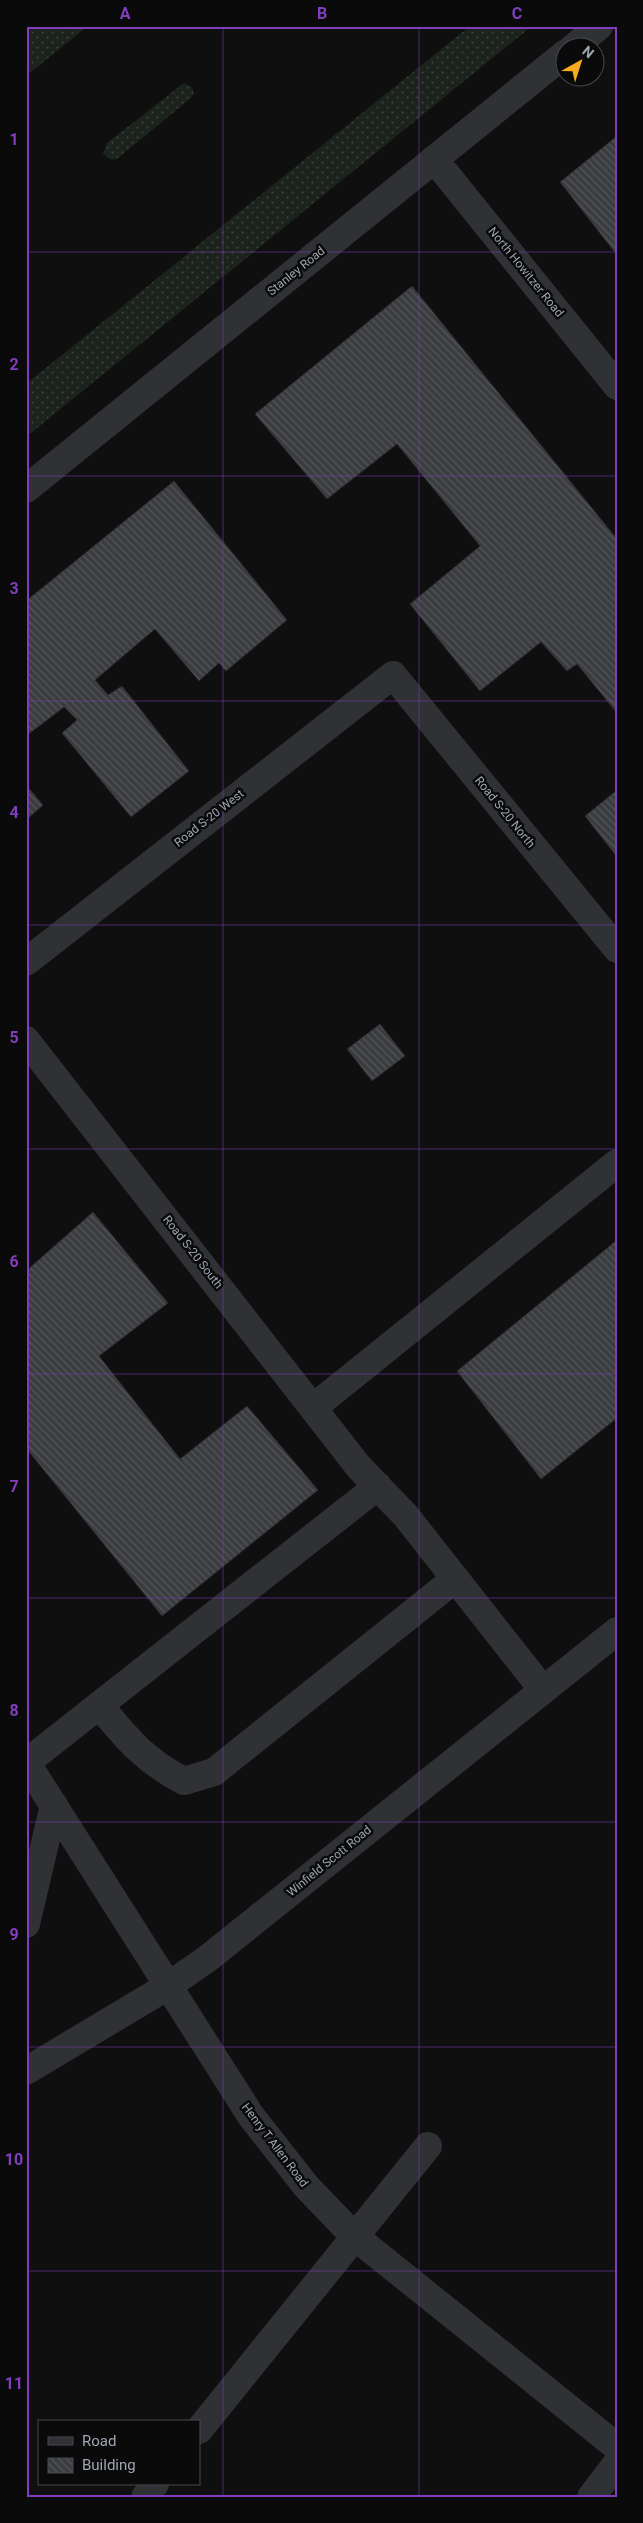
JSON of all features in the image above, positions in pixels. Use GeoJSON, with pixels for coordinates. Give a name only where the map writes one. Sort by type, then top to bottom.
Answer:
{"type":"FeatureCollection","features":[{"type":"Feature","properties":{"kind":"street"},"geometry":{"type":"LineString","coordinates":[[585,38],[599,26]]}},
{"type":"Feature","properties":{"kind":"street","name":"Stanley Road"},"geometry":{"type":"LineString","coordinates":[[26,489],[556,61]]}},
{"type":"Feature","properties":{"kind":"street","name":"North Howitzer Road"},"geometry":{"type":"LineString","coordinates":[[434,159],[617,386]]}},
{"type":"Feature","properties":{"kind":"street","name":"Road S-20 North"},"geometry":{"type":"LineString","coordinates":[[393,675],[617,949]]}},
{"type":"Feature","properties":{"kind":"street","name":"Road S-20 West"},"geometry":{"type":"LineString","coordinates":[[26,962],[393,675]]}},
{"type":"Feature","properties":{"kind":"street","name":"Road S-20 South"},"geometry":{"type":"LineString","coordinates":[[26,1040],[314,1407],[358,1466],[406,1516],[543,1690]]}},
{"type":"Feature","properties":{"kind":"street"},"geometry":{"type":"LineString","coordinates":[[314,1407],[617,1163]]}},
{"type":"Feature","properties":{"kind":"street"},"geometry":{"type":"LineString","coordinates":[[26,1762],[378,1486]]}},
{"type":"Feature","properties":{"kind":"street"},"geometry":{"type":"LineString","coordinates":[[99,1705],[138,1751],[162,1770],[184,1781],[214,1772],[455,1579]]}},
{"type":"Feature","properties":{"kind":"street","name":"Winfield Scott Road"},"geometry":{"type":"LineString","coordinates":[[26,2071],[168,1986],[207,1959],[617,1630]]}},
{"type":"Feature","properties":{"kind":"street","name":"Henry T Allen Road"},"geometry":{"type":"LineString","coordinates":[[26,1762],[251,2116],[306,2186],[354,2236],[617,2447]]}},
{"type":"Feature","properties":{"kind":"street"},"geometry":{"type":"LineString","coordinates":[[26,1924],[54,1805]]}},
{"type":"Feature","properties":{"kind":"street"},"geometry":{"type":"LineString","coordinates":[[200,2429],[428,2146]]}},
{"type":"Feature","properties":{"kind":"street"},"geometry":{"type":"LineString","coordinates":[[592,2497],[617,2463]]}},
{"type":"Feature","properties":{"kind":"street"},"geometry":{"type":"LineString","coordinates":[[145,2497],[153,2486]]}},
{"type":"Feature","properties":{"kind":"shaded area"},"geometry":{"type":"Polygon","coordinates":[[[26,26],[88,26],[26,76],[26,26]]]}},
{"type":"Feature","properties":{"kind":"shaded area"},"geometry":{"type":"Polygon","coordinates":[[[470,26],[532,26],[26,437],[26,384],[470,26]]]}},
{"type":"Feature","properties":{"kind":"shaded area"},"geometry":{"type":"Polygon","coordinates":[[[184,83],[192,87],[194,93],[191,98],[118,158],[112,160],[103,154],[107,143],[184,83]]]}},
{"type":"Feature","properties":{"kind":"building"},"geometry":{"type":"Polygon","coordinates":[[[617,136],[617,255],[560,182],[617,136]]]}},
{"type":"Feature","properties":{"kind":"building"},"geometry":{"type":"Polygon","coordinates":[[[412,286],[617,539],[617,713],[577,664],[567,671],[541,642],[480,691],[410,604],[480,546],[397,444],[327,499],[255,414],[412,286]]]}},
{"type":"Feature","properties":{"kind":"building"},"geometry":{"type":"Polygon","coordinates":[[[174,481],[287,620],[226,671],[219,663],[199,681],[155,629],[95,680],[108,695],[122,686],[189,771],[131,817],[62,733],[77,720],[64,707],[26,736],[26,601],[174,481]]]}},
{"type":"Feature","properties":{"kind":"building"},"geometry":{"type":"Polygon","coordinates":[[[26,785],[43,805],[26,820],[26,785]]]}},
{"type":"Feature","properties":{"kind":"building"},"geometry":{"type":"Polygon","coordinates":[[[617,790],[617,857],[585,816],[617,790]]]}},
{"type":"Feature","properties":{"kind":"building"},"geometry":{"type":"Polygon","coordinates":[[[380,1024],[405,1056],[372,1081],[347,1049],[380,1024]]]}},
{"type":"Feature","properties":{"kind":"building"},"geometry":{"type":"Polygon","coordinates":[[[93,1212],[168,1303],[99,1356],[180,1459],[247,1406],[318,1490],[162,1616],[26,1448],[26,1271],[93,1212]]]}},
{"type":"Feature","properties":{"kind":"building"},"geometry":{"type":"Polygon","coordinates":[[[617,1240],[617,1418],[541,1479],[457,1371],[617,1240]]]}}]}
